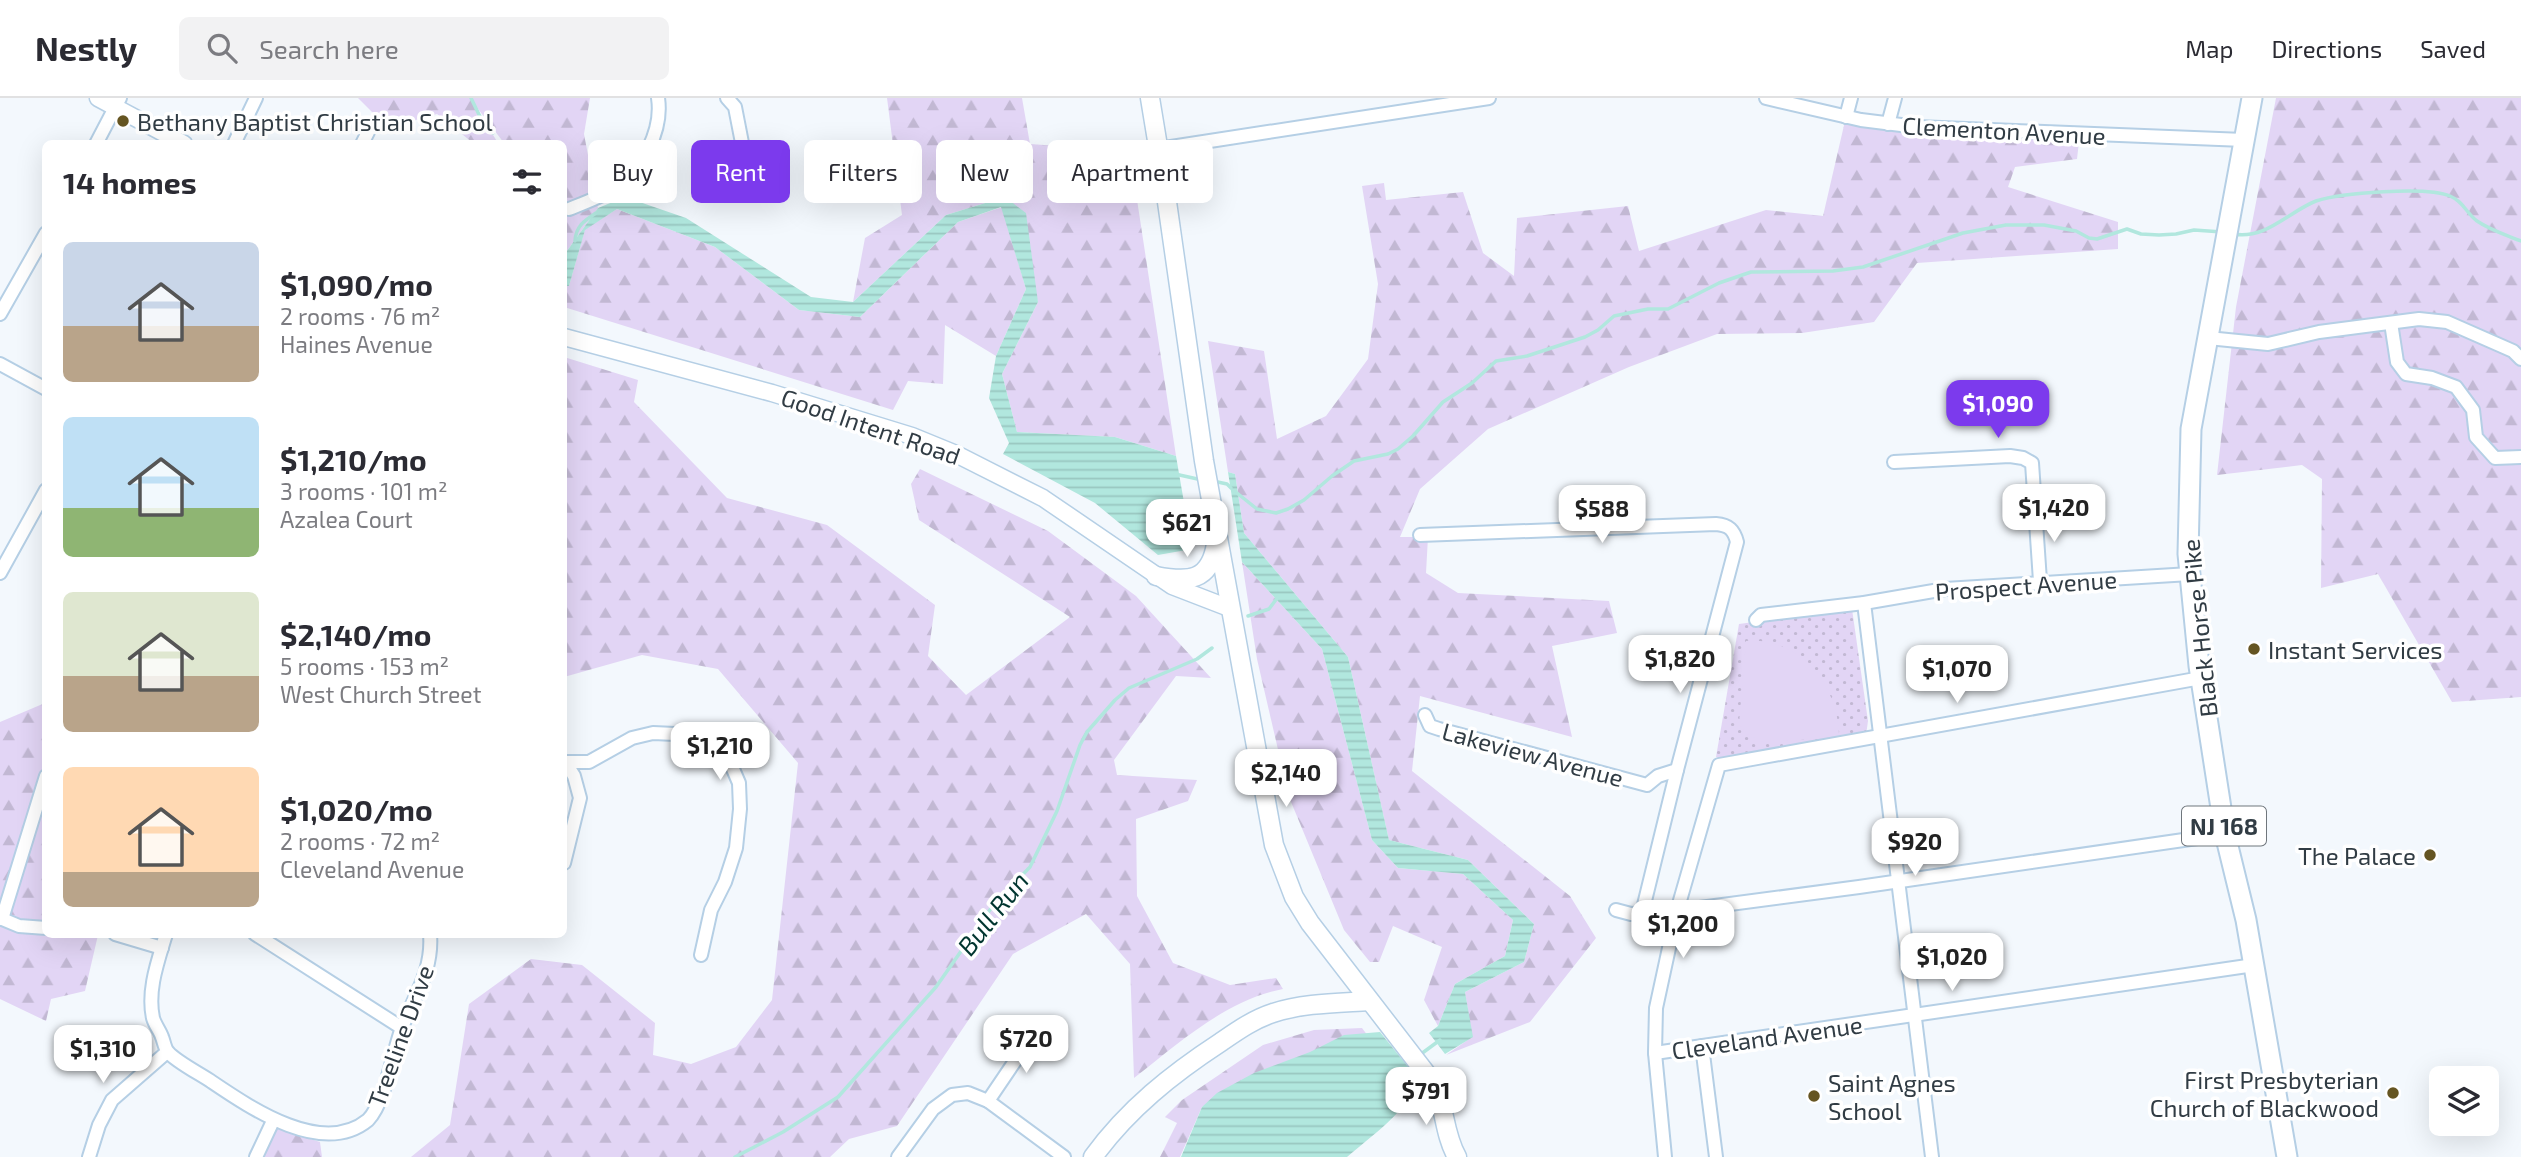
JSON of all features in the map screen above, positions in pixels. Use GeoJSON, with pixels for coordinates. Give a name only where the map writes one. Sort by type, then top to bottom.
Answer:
{"type":"FeatureCollection","features":[{"type":"Feature","properties":{"kind":"main road"},"geometry":{"type":"LineString","coordinates":[[1150,98],[1157,140]]}},
{"type":"Feature","properties":{"kind":"main road","name":"Black Horse Pike"},"geometry":{"type":"LineString","coordinates":[[2252,98],[2191,429],[2188,554],[2201,678],[2225,834],[2246,920],[2287,1157]]}},
{"type":"Feature","properties":{"kind":"main road"},"geometry":{"type":"LineString","coordinates":[[1166,203],[1204,461],[1274,845],[1283,874],[1310,923],[1428,1076],[1439,1095],[1449,1139],[1457,1157]]}},
{"type":"Feature","properties":{"kind":"main road"},"geometry":{"type":"LineString","coordinates":[[1156,576],[1180,580],[1200,576],[1211,562],[1217,537]]}},
{"type":"Feature","properties":{"kind":"main road"},"geometry":{"type":"LineString","coordinates":[[1093,1157],[1128,1114],[1144,1099],[1245,1026],[1288,1009],[1369,1001]]}},
{"type":"Feature","properties":{"kind":"street"},"geometry":{"type":"LineString","coordinates":[[98,98],[118,103],[178,140]]}},
{"type":"Feature","properties":{"kind":"street"},"geometry":{"type":"LineString","coordinates":[[236,140],[256,98]]}},
{"type":"Feature","properties":{"kind":"street"},"geometry":{"type":"LineString","coordinates":[[569,209],[614,189],[631,175],[656,133],[658,98]]}},
{"type":"Feature","properties":{"kind":"street"},"geometry":{"type":"LineString","coordinates":[[727,98],[735,107],[741,140]]}},
{"type":"Feature","properties":{"kind":"street"},"geometry":{"type":"LineString","coordinates":[[1213,141],[1489,98]]}},
{"type":"Feature","properties":{"kind":"street","name":"Clementon Avenue"},"geometry":{"type":"LineString","coordinates":[[1766,98],[1846,117],[1917,127],[2244,140]]}},
{"type":"Feature","properties":{"kind":"street"},"geometry":{"type":"LineString","coordinates":[[1846,117],[1851,98]]}},
{"type":"Feature","properties":{"kind":"street"},"geometry":{"type":"LineString","coordinates":[[1888,124],[1895,98]]}},
{"type":"Feature","properties":{"kind":"street"},"geometry":{"type":"LineString","coordinates":[[98,140],[118,103]]}},
{"type":"Feature","properties":{"kind":"street"},"geometry":{"type":"LineString","coordinates":[[364,140],[370,128]]}},
{"type":"Feature","properties":{"kind":"street"},"geometry":{"type":"LineString","coordinates":[[0,314],[42,240]]}},
{"type":"Feature","properties":{"kind":"street"},"geometry":{"type":"LineString","coordinates":[[2208,338],[2268,344],[2319,332],[2419,319],[2447,322],[2513,351],[2521,359]]}},
{"type":"Feature","properties":{"kind":"street"},"geometry":{"type":"LineString","coordinates":[[2391,323],[2397,362],[2406,374],[2456,387],[2473,410],[2476,437],[2495,458],[2521,457]]}},
{"type":"Feature","properties":{"kind":"street","name":"Good Intent Road"},"geometry":{"type":"LineString","coordinates":[[567,338],[772,393],[880,425],[945,449],[998,473],[1043,498],[1156,576],[1191,595],[1229,608]]}},
{"type":"Feature","properties":{"kind":"street"},"geometry":{"type":"LineString","coordinates":[[0,364],[42,387]]}},
{"type":"Feature","properties":{"kind":"street"},"geometry":{"type":"LineString","coordinates":[[1894,462],[2010,456],[2032,463],[2040,581]]}},
{"type":"Feature","properties":{"kind":"street"},"geometry":{"type":"LineString","coordinates":[[0,573],[42,497]]}},
{"type":"Feature","properties":{"kind":"street"},"geometry":{"type":"LineString","coordinates":[[1420,535],[1726,525],[1732,530],[1737,542],[1642,913]]}},
{"type":"Feature","properties":{"kind":"street","name":"Prospect Avenue"},"geometry":{"type":"LineString","coordinates":[[1756,620],[1761,615],[1864,603],[1945,589],[2190,573]]}},
{"type":"Feature","properties":{"kind":"street"},"geometry":{"type":"LineString","coordinates":[[1864,603],[1932,1157]]}},
{"type":"Feature","properties":{"kind":"street"},"geometry":{"type":"LineString","coordinates":[[1665,1157],[1655,1053],[1656,1008],[1677,911],[1719,765],[2201,678]]}},
{"type":"Feature","properties":{"kind":"street","name":"Lakeview Avenue"},"geometry":{"type":"LineString","coordinates":[[1425,715],[1430,726],[1438,729],[1647,785],[1658,776],[1677,770]]}},
{"type":"Feature","properties":{"kind":"street"},"geometry":{"type":"LineString","coordinates":[[567,763],[589,762],[632,738],[653,733],[698,734],[730,762],[739,783],[740,809],[736,848],[725,882],[711,911],[701,954]]}},
{"type":"Feature","properties":{"kind":"street"},"geometry":{"type":"LineString","coordinates":[[567,766],[574,776],[580,798],[567,851]]}},
{"type":"Feature","properties":{"kind":"street"},"geometry":{"type":"LineString","coordinates":[[42,789],[1,919],[19,926],[42,928]]}},
{"type":"Feature","properties":{"kind":"street"},"geometry":{"type":"LineString","coordinates":[[1616,910],[1631,914],[1677,911],[2225,834]]}},
{"type":"Feature","properties":{"kind":"street"},"geometry":{"type":"LineString","coordinates":[[128,938],[162,948]]}},
{"type":"Feature","properties":{"kind":"street"},"geometry":{"type":"LineString","coordinates":[[89,1157],[99,1125],[112,1100],[167,1052],[154,1020],[152,1004],[153,980],[165,938]]}},
{"type":"Feature","properties":{"kind":"street"},"geometry":{"type":"LineString","coordinates":[[261,938],[402,1028]]}},
{"type":"Feature","properties":{"kind":"street","name":"Treeline Drive"},"geometry":{"type":"LineString","coordinates":[[167,1052],[272,1123],[314,1136],[338,1138],[352,1132],[369,1119],[381,1093],[402,1028],[420,993],[428,962],[429,938]]}},
{"type":"Feature","properties":{"kind":"street","name":"Cleveland Avenue"},"geometry":{"type":"LineString","coordinates":[[1655,1053],[2254,965]]}},
{"type":"Feature","properties":{"kind":"street"},"geometry":{"type":"LineString","coordinates":[[988,1101],[1036,1030]]}},
{"type":"Feature","properties":{"kind":"street"},"geometry":{"type":"LineString","coordinates":[[1702,1046],[1716,1157]]}},
{"type":"Feature","properties":{"kind":"street"},"geometry":{"type":"LineString","coordinates":[[898,1157],[933,1109],[945,1098],[960,1093],[968,1093],[988,1101],[1064,1157]]}},
{"type":"Feature","properties":{"kind":"street"},"geometry":{"type":"LineString","coordinates":[[256,1157],[272,1123]]}},
{"type":"Feature","properties":{"kind":"green space"},"geometry":{"type":"Polygon","coordinates":[[[358,98],[590,98],[584,134],[588,155],[588,203],[597,203],[598,208],[567,251],[567,140],[502,140],[472,101],[496,140],[469,140],[437,114],[388,128],[358,98]]]}},
{"type":"Feature","properties":{"kind":"green space"},"geometry":{"type":"Polygon","coordinates":[[[887,98],[1022,98],[1029,140],[936,140],[936,203],[985,203],[946,215],[853,302],[865,238],[902,215],[900,203],[922,203],[922,140],[892,140],[887,98]]]}},
{"type":"Feature","properties":{"kind":"green space"},"geometry":{"type":"Polygon","coordinates":[[[2276,98],[2521,98],[2521,697],[2452,702],[2378,574],[2321,588],[2322,479],[2302,465],[2217,475],[2236,307],[2276,98]]]}},
{"type":"Feature","properties":{"kind":"green space"},"geometry":{"type":"Polygon","coordinates":[[[1845,121],[2080,133],[2077,159],[2015,167],[2008,187],[2118,222],[2118,249],[1917,263],[1874,322],[1802,333],[1717,334],[1629,367],[1488,429],[1420,489],[1400,537],[1428,537],[1426,573],[1458,593],[1609,601],[1617,633],[1552,646],[1572,737],[1420,696],[1412,771],[1570,896],[1596,938],[1530,1022],[1446,1055],[1472,1037],[1465,992],[1524,962],[1534,924],[1468,860],[1389,840],[1348,657],[1244,533],[1235,474],[1228,472],[1208,341],[1264,351],[1277,439],[1326,416],[1368,359],[1378,284],[1362,186],[1384,183],[1386,200],[1463,192],[1483,253],[1514,276],[1517,218],[1628,206],[1639,251],[1766,210],[1823,216],[1845,121]]]}},
{"type":"Feature","properties":{"kind":"green space"},"geometry":{"type":"Polygon","coordinates":[[[1033,144],[1047,145],[1047,203],[1138,203],[1176,456],[1115,437],[1017,432],[1002,374],[1038,302],[1007,203],[1033,203],[1033,144]]]}},
{"type":"Feature","properties":{"kind":"green space"},"geometry":{"type":"Polygon","coordinates":[[[1002,207],[1026,289],[996,356],[945,325],[943,384],[908,381],[893,410],[567,308],[567,286],[585,229],[617,209],[715,247],[799,310],[860,317],[958,222],[1002,207]]]}},
{"type":"Feature","properties":{"kind":"green space"},"geometry":{"type":"Polygon","coordinates":[[[567,358],[638,380],[634,402],[727,498],[827,525],[935,605],[928,656],[966,695],[1070,617],[919,520],[911,484],[920,469],[1048,531],[1136,596],[1211,678],[1176,676],[1114,760],[1117,775],[1197,780],[1188,801],[1136,819],[1137,896],[1173,963],[1230,985],[1276,978],[1283,989],[1242,1003],[1204,1024],[1134,1078],[1130,964],[1086,914],[1013,954],[897,1126],[849,1139],[830,1157],[411,1157],[450,1125],[469,1004],[531,959],[582,965],[655,1023],[653,1055],[691,1064],[736,1047],[772,1000],[798,763],[718,669],[642,655],[567,676],[567,358]]]}},
{"type":"Feature","properties":{"kind":"green space"},"geometry":{"type":"Polygon","coordinates":[[[1242,562],[1322,649],[1372,840],[1398,868],[1463,874],[1513,920],[1505,956],[1455,984],[1438,1026],[1424,1000],[1442,947],[1393,926],[1379,962],[1370,962],[1344,930],[1289,797],[1257,659],[1242,562]]]}},
{"type":"Feature","properties":{"kind":"green space"},"geometry":{"type":"Polygon","coordinates":[[[1852,609],[1868,721],[1866,735],[1722,759],[1716,757],[1739,624],[1852,609]]]}},
{"type":"Feature","properties":{"kind":"green space"},"geometry":{"type":"Polygon","coordinates":[[[1746,641],[1766,642],[1784,647],[1800,656],[1814,669],[1833,701],[1839,738],[1755,742],[1755,738],[1750,737],[1739,724],[1746,641]]]}},
{"type":"Feature","properties":{"kind":"green space"},"geometry":{"type":"Polygon","coordinates":[[[42,704],[42,938],[97,938],[85,991],[51,999],[46,1021],[0,999],[0,722],[42,704]]]}},
{"type":"Feature","properties":{"kind":"green space"},"geometry":{"type":"Polygon","coordinates":[[[1362,1028],[1368,1036],[1202,1107],[1180,1157],[1160,1157],[1177,1123],[1165,1117],[1182,1100],[1263,1045],[1314,1030],[1362,1028]]]}},
{"type":"Feature","properties":{"kind":"green space"},"geometry":{"type":"Polygon","coordinates":[[[272,1127],[320,1142],[322,1157],[254,1157],[272,1127]]]}},
{"type":"Feature","properties":{"kind":"shaded area"},"geometry":{"type":"Polygon","coordinates":[[[610,203],[642,203],[686,218],[811,297],[853,302],[946,215],[985,203],[1013,203],[1026,213],[1038,302],[1002,374],[1017,432],[1115,437],[1176,456],[1192,549],[1158,555],[1095,503],[1003,454],[1009,443],[989,398],[996,356],[1026,289],[1001,207],[958,222],[860,317],[799,310],[715,247],[617,209],[585,230],[569,286],[567,251],[598,208],[610,203]]]}},
{"type":"Feature","properties":{"kind":"shaded area"},"geometry":{"type":"Polygon","coordinates":[[[1228,472],[1235,474],[1244,533],[1348,657],[1389,840],[1468,860],[1534,924],[1524,962],[1465,992],[1473,1037],[1445,1054],[1429,1033],[1438,1026],[1455,984],[1505,956],[1513,920],[1463,874],[1398,868],[1372,840],[1322,649],[1242,562],[1228,472]]]}},
{"type":"Feature","properties":{"kind":"shaded area"},"geometry":{"type":"Polygon","coordinates":[[[1380,1032],[1418,1079],[1399,1112],[1347,1157],[1181,1157],[1202,1107],[1217,1093],[1254,1073],[1310,1052],[1344,1035],[1380,1032]]]}},
{"type":"Feature","properties":{"kind":"waterway"},"geometry":{"type":"LineString","coordinates":[[471,98],[485,127],[493,133]]}},
{"type":"Feature","properties":{"kind":"waterway"},"geometry":{"type":"LineString","coordinates":[[2233,234],[2256,233],[2316,201],[2328,198],[2363,193],[2422,191],[2450,196],[2459,201],[2473,218],[2482,224],[2521,241]]}},
{"type":"Feature","properties":{"kind":"waterway"},"geometry":{"type":"LineString","coordinates":[[575,241],[581,224],[596,213]]}},
{"type":"Feature","properties":{"kind":"waterway"},"geometry":{"type":"LineString","coordinates":[[1237,493],[1257,509],[1276,513],[1288,509],[1304,500],[1354,461],[1388,454],[1398,449],[1443,402],[1472,383],[1496,361],[1527,356],[1585,337],[1614,316],[1648,309],[1668,309],[1719,283],[1751,272],[1833,271],[1863,267],[1963,233],[2006,225],[2044,225],[2076,231],[2097,239],[2127,229],[2141,234],[2159,235],[2194,230],[2222,232]]}},
{"type":"Feature","properties":{"kind":"waterway"},"geometry":{"type":"LineString","coordinates":[[1175,474],[1202,480]]}},
{"type":"Feature","properties":{"kind":"waterway"},"geometry":{"type":"LineString","coordinates":[[1213,481],[1227,484],[1231,488]]}},
{"type":"Feature","properties":{"kind":"waterway","name":"Bull Run"},"geometry":{"type":"LineString","coordinates":[[1248,616],[1269,609],[1278,597]]}},
{"type":"Feature","properties":{"kind":"waterway","name":"Bull Run"},"geometry":{"type":"LineString","coordinates":[[735,1157],[783,1132],[838,1097],[936,987],[994,904],[1030,867],[1057,811],[1080,745],[1087,732],[1115,700],[1129,688],[1197,659],[1212,648]]}},
{"type":"Feature","properties":{"kind":"waterway"},"geometry":{"type":"LineString","coordinates":[[1421,1054],[1440,1040]]}},
{"type":"Feature","properties":{"kind":"place","name":"Bethany Baptist Christian School"},"geometry":{"type":"Point","coordinates":[123,121]}},
{"type":"Feature","properties":{"kind":"place","name":"Instant Services"},"geometry":{"type":"Point","coordinates":[2254,649]}},
{"type":"Feature","properties":{"kind":"place","name":"The Palace"},"geometry":{"type":"Point","coordinates":[2430,855]}},
{"type":"Feature","properties":{"kind":"place","name":"First Presbyterian Church of Blackwood"},"geometry":{"type":"Point","coordinates":[2393,1093]}},
{"type":"Feature","properties":{"kind":"place","name":"Saint Agnes School"},"geometry":{"type":"Point","coordinates":[1814,1096]}}]}
